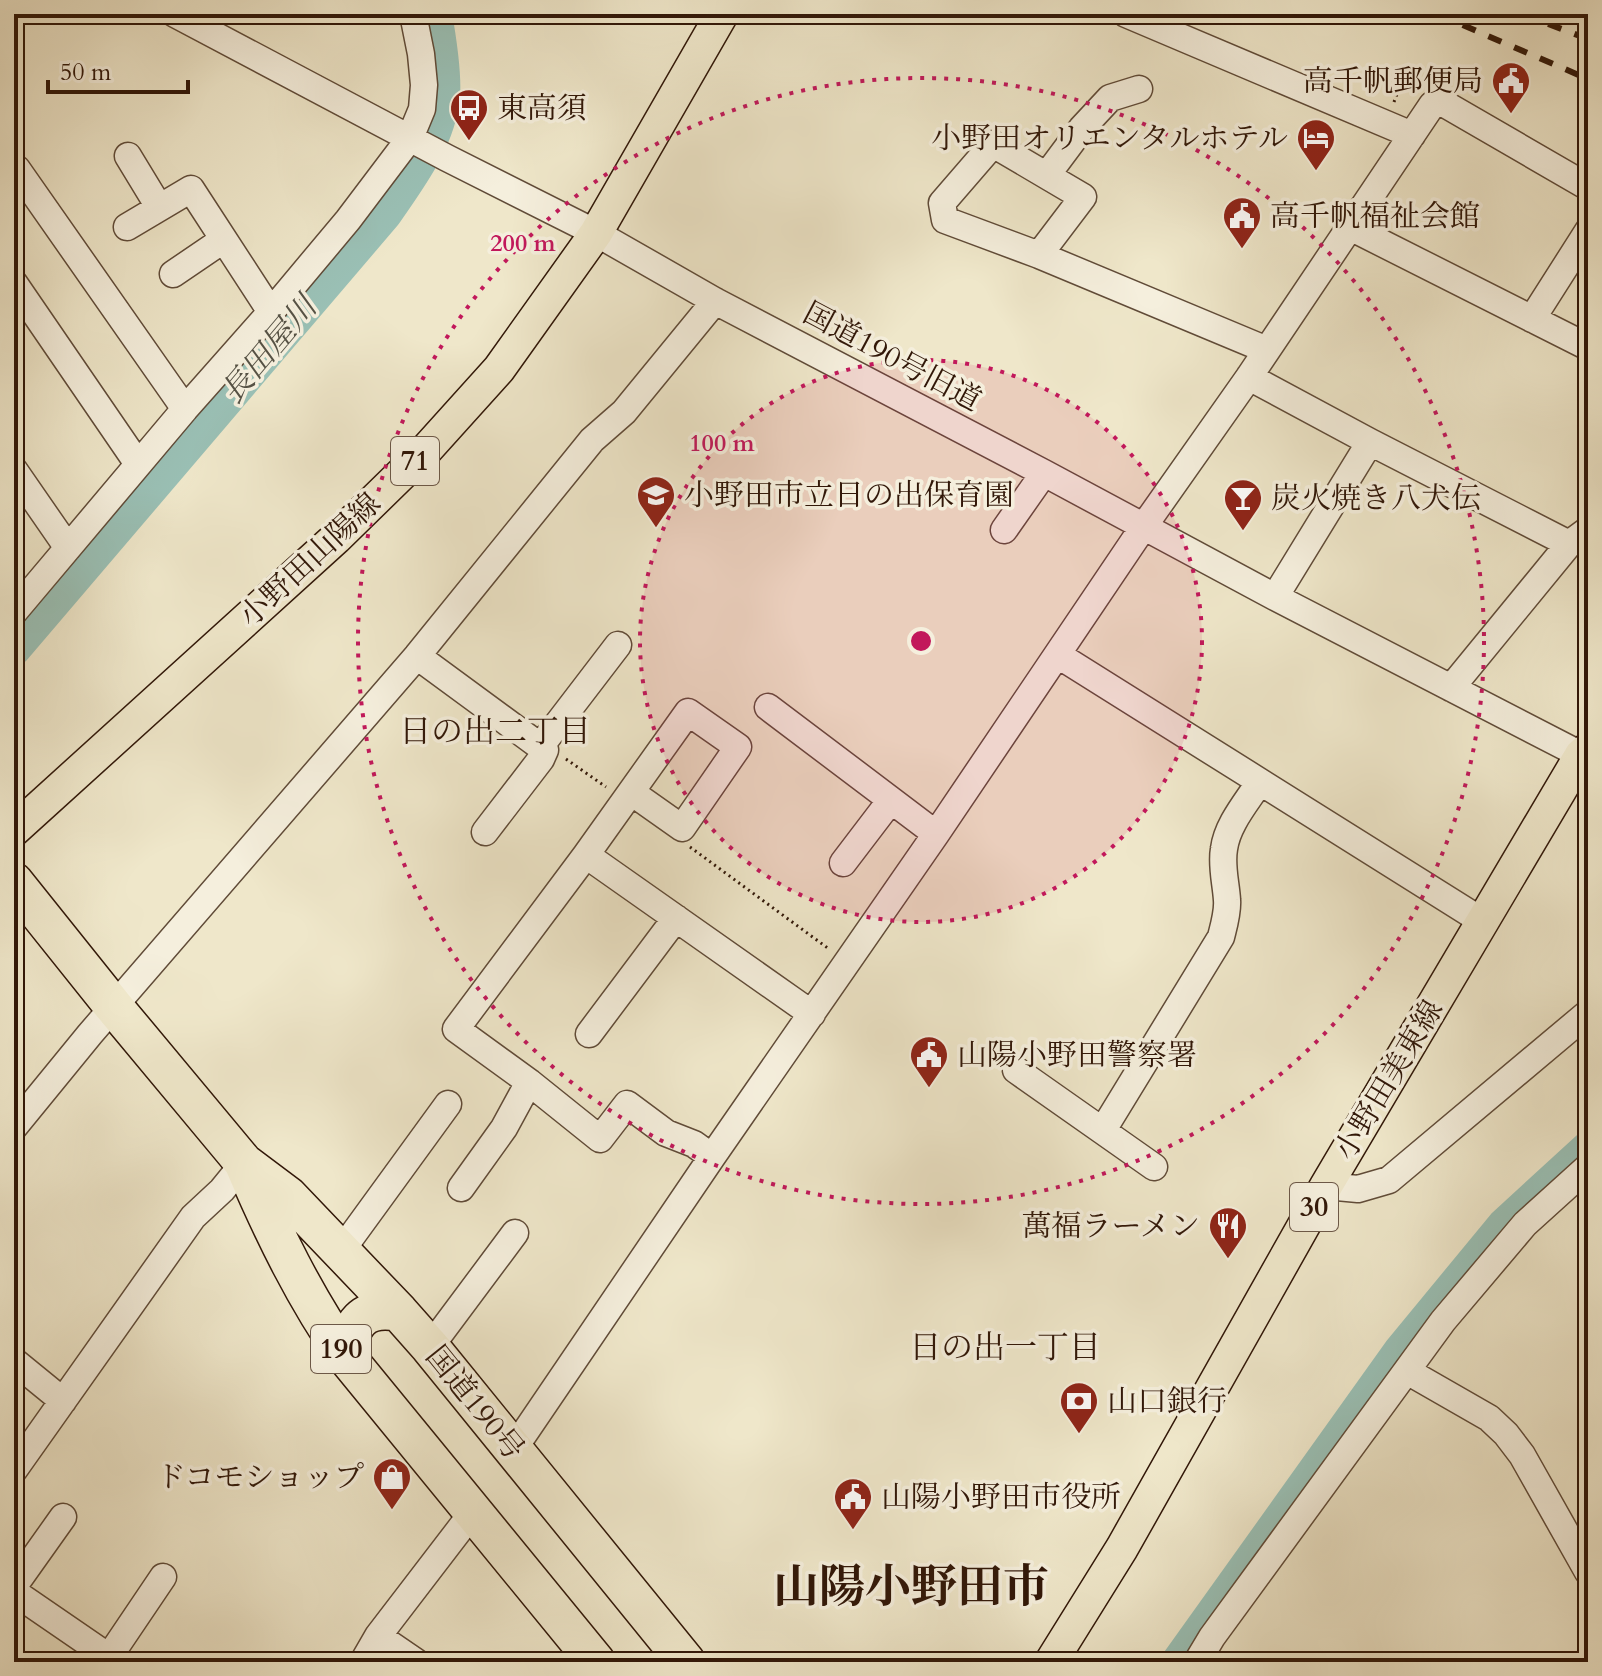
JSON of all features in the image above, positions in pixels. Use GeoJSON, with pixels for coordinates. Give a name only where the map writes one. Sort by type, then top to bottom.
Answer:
{"type":"FeatureCollection","features":[{"type":"Feature","properties":{"kind":"highway","name":"国道190号"},"geometry":{"type":"LineString","coordinates":[[14,882],[244,1163],[288,1196],[430,1347],[686,1662]]}},
{"type":"Feature","properties":{"kind":"highway","name":"国道190号"},"geometry":{"type":"LineString","coordinates":[[244,1163],[271,1228],[323,1324],[348,1359],[596,1662]]}},
{"type":"Feature","properties":{"kind":"highway"},"geometry":{"type":"LineString","coordinates":[[348,1359],[351,1332],[362,1317],[380,1310],[399,1312]]}},
{"type":"Feature","properties":{"kind":"main road","name":"小野田山陽線"},"geometry":{"type":"LineString","coordinates":[[14,830],[324,548],[426,450],[499,369],[596,233],[722,14]]}},
{"type":"Feature","properties":{"kind":"main road","name":"小野田美東線"},"geometry":{"type":"LineString","coordinates":[[1051,1662],[1122,1548],[1326,1186],[1482,921],[1586,754]]}},
{"type":"Feature","properties":{"kind":"street","name":"国道190号旧道"},"geometry":{"type":"LineString","coordinates":[[175,14],[412,140],[596,233],[715,301],[1275,597],[1586,754]]}},
{"type":"Feature","properties":{"kind":"street"},"geometry":{"type":"LineString","coordinates":[[17,599],[68,548],[271,312],[412,140],[422,109],[424,85],[413,14]]}},
{"type":"Feature","properties":{"kind":"street"},"geometry":{"type":"LineString","coordinates":[[1126,14],[1412,135]]}},
{"type":"Feature","properties":{"kind":"street"},"geometry":{"type":"LineString","coordinates":[[1047,175],[1082,128],[1110,98],[1139,89]]}},
{"type":"Feature","properties":{"kind":"street"},"geometry":{"type":"LineString","coordinates":[[513,1450],[1432,105],[1443,103],[1588,187]]}},
{"type":"Feature","properties":{"kind":"street"},"geometry":{"type":"LineString","coordinates":[[1039,255],[1083,197],[993,144],[942,203],[945,220],[1039,255],[1267,350]]}},
{"type":"Feature","properties":{"kind":"street"},"geometry":{"type":"LineString","coordinates":[[128,156],[159,207]]}},
{"type":"Feature","properties":{"kind":"street"},"geometry":{"type":"LineString","coordinates":[[17,169],[185,409]]}},
{"type":"Feature","properties":{"kind":"street"},"geometry":{"type":"LineString","coordinates":[[127,227],[191,189],[271,312]]}},
{"type":"Feature","properties":{"kind":"street"},"geometry":{"type":"LineString","coordinates":[[1350,227],[1588,347]]}},
{"type":"Feature","properties":{"kind":"street"},"geometry":{"type":"LineString","coordinates":[[1532,319],[1588,231]]}},
{"type":"Feature","properties":{"kind":"street"},"geometry":{"type":"LineString","coordinates":[[173,274],[223,240]]}},
{"type":"Feature","properties":{"kind":"street"},"geometry":{"type":"LineString","coordinates":[[14,283],[138,464]]}},
{"type":"Feature","properties":{"kind":"street"},"geometry":{"type":"LineString","coordinates":[[14,1127],[417,656],[592,440],[624,412],[715,301]]}},
{"type":"Feature","properties":{"kind":"street"},"geometry":{"type":"LineString","coordinates":[[1249,377],[1370,442],[1578,537],[1451,688]]}},
{"type":"Feature","properties":{"kind":"street"},"geometry":{"type":"LineString","coordinates":[[1275,597],[1370,442]]}},
{"type":"Feature","properties":{"kind":"street"},"geometry":{"type":"LineString","coordinates":[[14,470],[68,548]]}},
{"type":"Feature","properties":{"kind":"street"},"geometry":{"type":"LineString","coordinates":[[1004,530],[1044,473]]}},
{"type":"Feature","properties":{"kind":"street"},"geometry":{"type":"LineString","coordinates":[[485,832],[541,759],[544,746],[618,645]]}},
{"type":"Feature","properties":{"kind":"street"},"geometry":{"type":"LineString","coordinates":[[1058,655],[1482,921]]}},
{"type":"Feature","properties":{"kind":"street"},"geometry":{"type":"LineString","coordinates":[[417,656],[544,746]]}},
{"type":"Feature","properties":{"kind":"street"},"geometry":{"type":"LineString","coordinates":[[768,707],[936,834]]}},
{"type":"Feature","properties":{"kind":"street"},"geometry":{"type":"LineString","coordinates":[[1103,1130],[1221,937],[1227,900],[1224,849],[1229,831],[1259,783]]}},
{"type":"Feature","properties":{"kind":"street"},"geometry":{"type":"LineString","coordinates":[[628,796],[456,1029],[600,1139],[627,1104],[666,1133],[694,1144],[712,1157]]}},
{"type":"Feature","properties":{"kind":"street"},"geometry":{"type":"LineString","coordinates":[[843,863],[891,800]]}},
{"type":"Feature","properties":{"kind":"street"},"geometry":{"type":"LineString","coordinates":[[586,855],[812,1014]]}},
{"type":"Feature","properties":{"kind":"street"},"geometry":{"type":"LineString","coordinates":[[589,1034],[676,918]]}},
{"type":"Feature","properties":{"kind":"street"},"geometry":{"type":"LineString","coordinates":[[1326,1186],[1358,1189],[1389,1180],[1588,1013]]}},
{"type":"Feature","properties":{"kind":"street"},"geometry":{"type":"LineString","coordinates":[[1016,1070],[1154,1167]]}},
{"type":"Feature","properties":{"kind":"street"},"geometry":{"type":"LineString","coordinates":[[461,1188],[504,1128],[529,1082]]}},
{"type":"Feature","properties":{"kind":"street"},"geometry":{"type":"LineString","coordinates":[[341,1251],[406,1144],[448,1104]]}},
{"type":"Feature","properties":{"kind":"street"},"geometry":{"type":"LineString","coordinates":[[18,1457],[63,1401],[193,1217],[222,1190],[244,1163]]}},
{"type":"Feature","properties":{"kind":"street"},"geometry":{"type":"LineString","coordinates":[[1197,1662],[1212,1637],[1443,1321],[1525,1224],[1588,1167]]}},
{"type":"Feature","properties":{"kind":"street"},"geometry":{"type":"LineString","coordinates":[[430,1347],[515,1233]]}},
{"type":"Feature","properties":{"kind":"street"},"geometry":{"type":"LineString","coordinates":[[14,1361],[63,1401]]}},
{"type":"Feature","properties":{"kind":"street"},"geometry":{"type":"LineString","coordinates":[[1407,1371],[1489,1418],[1506,1434],[1522,1455],[1588,1572]]}},
{"type":"Feature","properties":{"kind":"street"},"geometry":{"type":"LineString","coordinates":[[363,1662],[378,1636],[473,1512]]}},
{"type":"Feature","properties":{"kind":"street"},"geometry":{"type":"LineString","coordinates":[[63,1517],[14,1589],[112,1660],[163,1577]]}},
{"type":"Feature","properties":{"kind":"street"},"geometry":{"type":"LineString","coordinates":[[378,1636],[416,1662]]}},
{"type":"Feature","properties":{"kind":"path"},"geometry":{"type":"LineString","coordinates":[[1386,124],[1408,64]]}},
{"type":"Feature","properties":{"kind":"path"},"geometry":{"type":"LineString","coordinates":[[544,746],[628,796]]}},
{"type":"Feature","properties":{"kind":"path"},"geometry":{"type":"LineString","coordinates":[[687,846],[848,963]]}},
{"type":"Feature","properties":{"kind":"waterway","name":"長田屋川"},"geometry":{"type":"LineString","coordinates":[[14,649],[385,214],[404,187],[436,128],[443,96],[435,14]]}},
{"type":"Feature","properties":{"kind":"waterway"},"geometry":{"type":"LineString","coordinates":[[1178,1662],[1401,1350],[1504,1225],[1588,1148]]}},
{"type":"Feature","properties":{"kind":"railway"},"geometry":{"type":"LineString","coordinates":[[1437,14],[1588,79]]}},
{"type":"Feature","properties":{"kind":"railway"},"geometry":{"type":"LineString","coordinates":[[1522,14],[1588,39]]}},
{"type":"Feature","properties":{"kind":"place","name":"高千帆郵便局"},"geometry":{"type":"Point","coordinates":[1511,115]}},
{"type":"Feature","properties":{"kind":"place","name":"東高須"},"geometry":{"type":"Point","coordinates":[469,142]}},
{"type":"Feature","properties":{"kind":"place","name":"小野田オリエンタルホテル"},"geometry":{"type":"Point","coordinates":[1316,172]}},
{"type":"Feature","properties":{"kind":"place","name":"高千帆福祉会館"},"geometry":{"type":"Point","coordinates":[1242,250]}},
{"type":"Feature","properties":{"kind":"place","name":"小野田市立日の出保育園"},"geometry":{"type":"Point","coordinates":[656,529]}},
{"type":"Feature","properties":{"kind":"place","name":"炭火焼き八犬伝"},"geometry":{"type":"Point","coordinates":[1243,532]}},
{"type":"Feature","properties":{"kind":"place","name":"山陽小野田警察署"},"geometry":{"type":"Point","coordinates":[929,1089]}},
{"type":"Feature","properties":{"kind":"place","name":"萬福ラーメン"},"geometry":{"type":"Point","coordinates":[1228,1260]}},
{"type":"Feature","properties":{"kind":"place","name":"山口銀行"},"geometry":{"type":"Point","coordinates":[1079,1435]}},
{"type":"Feature","properties":{"kind":"place","name":"ドコモショップ"},"geometry":{"type":"Point","coordinates":[392,1511]}},
{"type":"Feature","properties":{"kind":"place","name":"山陽小野田市役所"},"geometry":{"type":"Point","coordinates":[853,1531]}},
{"type":"Feature","properties":{"kind":"district","name":"日の出二丁目"},"geometry":{"type":"Point","coordinates":[495,732]}},
{"type":"Feature","properties":{"kind":"district","name":"日の出一丁目"},"geometry":{"type":"Point","coordinates":[1005,1348]}},
{"type":"Feature","properties":{"kind":"district","name":"山陽小野田市"},"geometry":{"type":"Point","coordinates":[911,1587]}}]}
